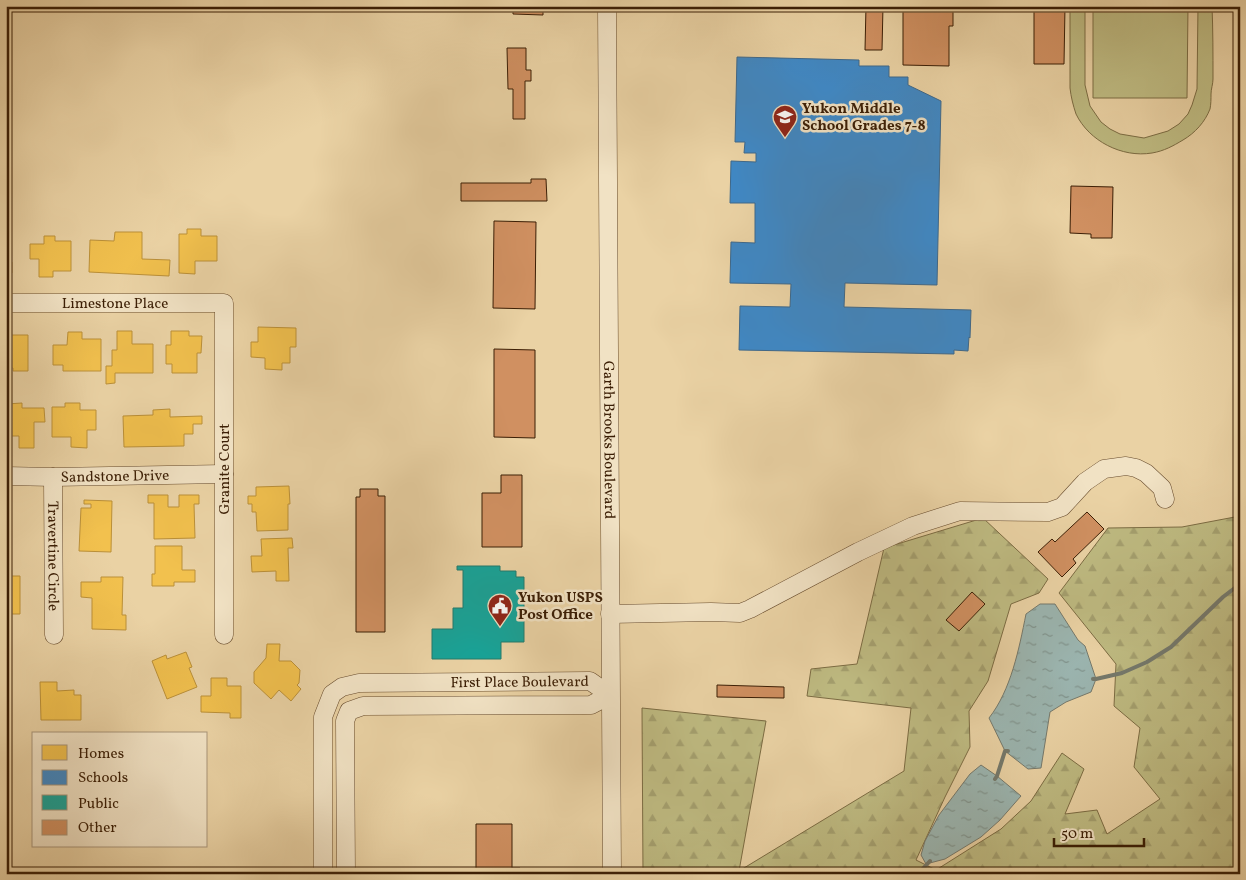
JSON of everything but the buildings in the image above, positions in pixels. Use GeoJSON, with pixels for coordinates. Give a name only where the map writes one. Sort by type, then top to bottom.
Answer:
{"type":"FeatureCollection","features":[{"type":"Feature","properties":{"kind":"street","name":"Garth Brooks Boulevard"},"geometry":{"type":"LineString","coordinates":[[607,6],[612,874]]}},
{"type":"Feature","properties":{"kind":"street","name":"Limestone Place"},"geometry":{"type":"LineString","coordinates":[[6,303],[224,303]]}},
{"type":"Feature","properties":{"kind":"street","name":"Granite Court"},"geometry":{"type":"LineString","coordinates":[[224,303],[224,635]]}},
{"type":"Feature","properties":{"kind":"street"},"geometry":{"type":"LineString","coordinates":[[610,614],[740,613],[750,610],[858,552],[913,526],[960,512],[1048,512],[1062,507],[1086,482],[1104,468],[1126,466],[1136,468],[1146,473],[1162,488],[1166,499]]}},
{"type":"Feature","properties":{"kind":"street","name":"Sandstone Drive"},"geometry":{"type":"LineString","coordinates":[[6,476],[224,474]]}},
{"type":"Feature","properties":{"kind":"street","name":"Travertine Circle"},"geometry":{"type":"LineString","coordinates":[[53,477],[54,635]]}},
{"type":"Feature","properties":{"kind":"street"},"geometry":{"type":"LineString","coordinates":[[543,705],[544,682]]}},
{"type":"Feature","properties":{"kind":"street","name":"First Place Boulevard"},"geometry":{"type":"LineString","coordinates":[[323,874],[323,717],[332,694],[342,687],[359,683],[590,682],[610,695]]}},
{"type":"Feature","properties":{"kind":"street"},"geometry":{"type":"LineString","coordinates":[[414,683],[414,705]]}},
{"type":"Feature","properties":{"kind":"street","name":"First Place Boulevard"},"geometry":{"type":"LineString","coordinates":[[346,874],[345,721],[349,711],[363,706],[591,704],[610,695]]}},
{"type":"Feature","properties":{"kind":"green space"},"geometry":{"type":"Polygon","coordinates":[[[1070,6],[1085,6],[1085,85],[1090,106],[1101,122],[1110,129],[1120,134],[1144,138],[1168,131],[1179,124],[1188,114],[1197,89],[1198,6],[1212,6],[1213,79],[1210,107],[1208,114],[1195,131],[1168,148],[1141,154],[1129,153],[1108,146],[1089,132],[1076,114],[1070,91],[1070,6]]]}},
{"type":"Feature","properties":{"kind":"green space"},"geometry":{"type":"Polygon","coordinates":[[[1093,6],[1188,6],[1187,98],[1093,98],[1093,6]]]}},
{"type":"Feature","properties":{"kind":"green space"},"geometry":{"type":"Polygon","coordinates":[[[1240,516],[1240,790],[1237,790],[1235,874],[643,874],[642,708],[766,721],[739,871],[904,771],[911,708],[807,696],[811,669],[857,664],[884,548],[983,518],[1048,579],[1039,593],[1011,604],[988,681],[969,711],[970,747],[916,860],[936,870],[1001,829],[1031,801],[1062,753],[1084,769],[1065,814],[1097,810],[1107,834],[1160,799],[1134,767],[1140,728],[1114,706],[1116,664],[1059,593],[1108,528],[1182,527],[1240,516]]]}},
{"type":"Feature","properties":{"kind":"water"},"geometry":{"type":"Polygon","coordinates":[[[1040,604],[1055,604],[1078,640],[1085,646],[1096,679],[1091,692],[1066,702],[1050,712],[1041,768],[1028,769],[1005,751],[989,718],[997,707],[1009,682],[1026,614],[1040,604]]]}},
{"type":"Feature","properties":{"kind":"water"},"geometry":{"type":"Polygon","coordinates":[[[981,765],[1021,796],[1000,820],[981,837],[945,859],[926,864],[921,855],[925,841],[939,815],[970,774],[981,765]]]}},
{"type":"Feature","properties":{"kind":"waterway"},"geometry":{"type":"LineString","coordinates":[[1093,679],[1122,673],[1147,662],[1171,647],[1223,597],[1240,584]]}},
{"type":"Feature","properties":{"kind":"waterway"},"geometry":{"type":"LineString","coordinates":[[995,779],[1005,751],[1008,751]]}},
{"type":"Feature","properties":{"kind":"waterway"},"geometry":{"type":"LineString","coordinates":[[918,874],[930,861]]}},
{"type":"Feature","properties":{"kind":"place","name":"Yukon Middle School Grades 7-8"},"geometry":{"type":"Point","coordinates":[785,138]}},
{"type":"Feature","properties":{"kind":"place","name":"Yukon USPS Post Office"},"geometry":{"type":"Point","coordinates":[500,627]}}]}
